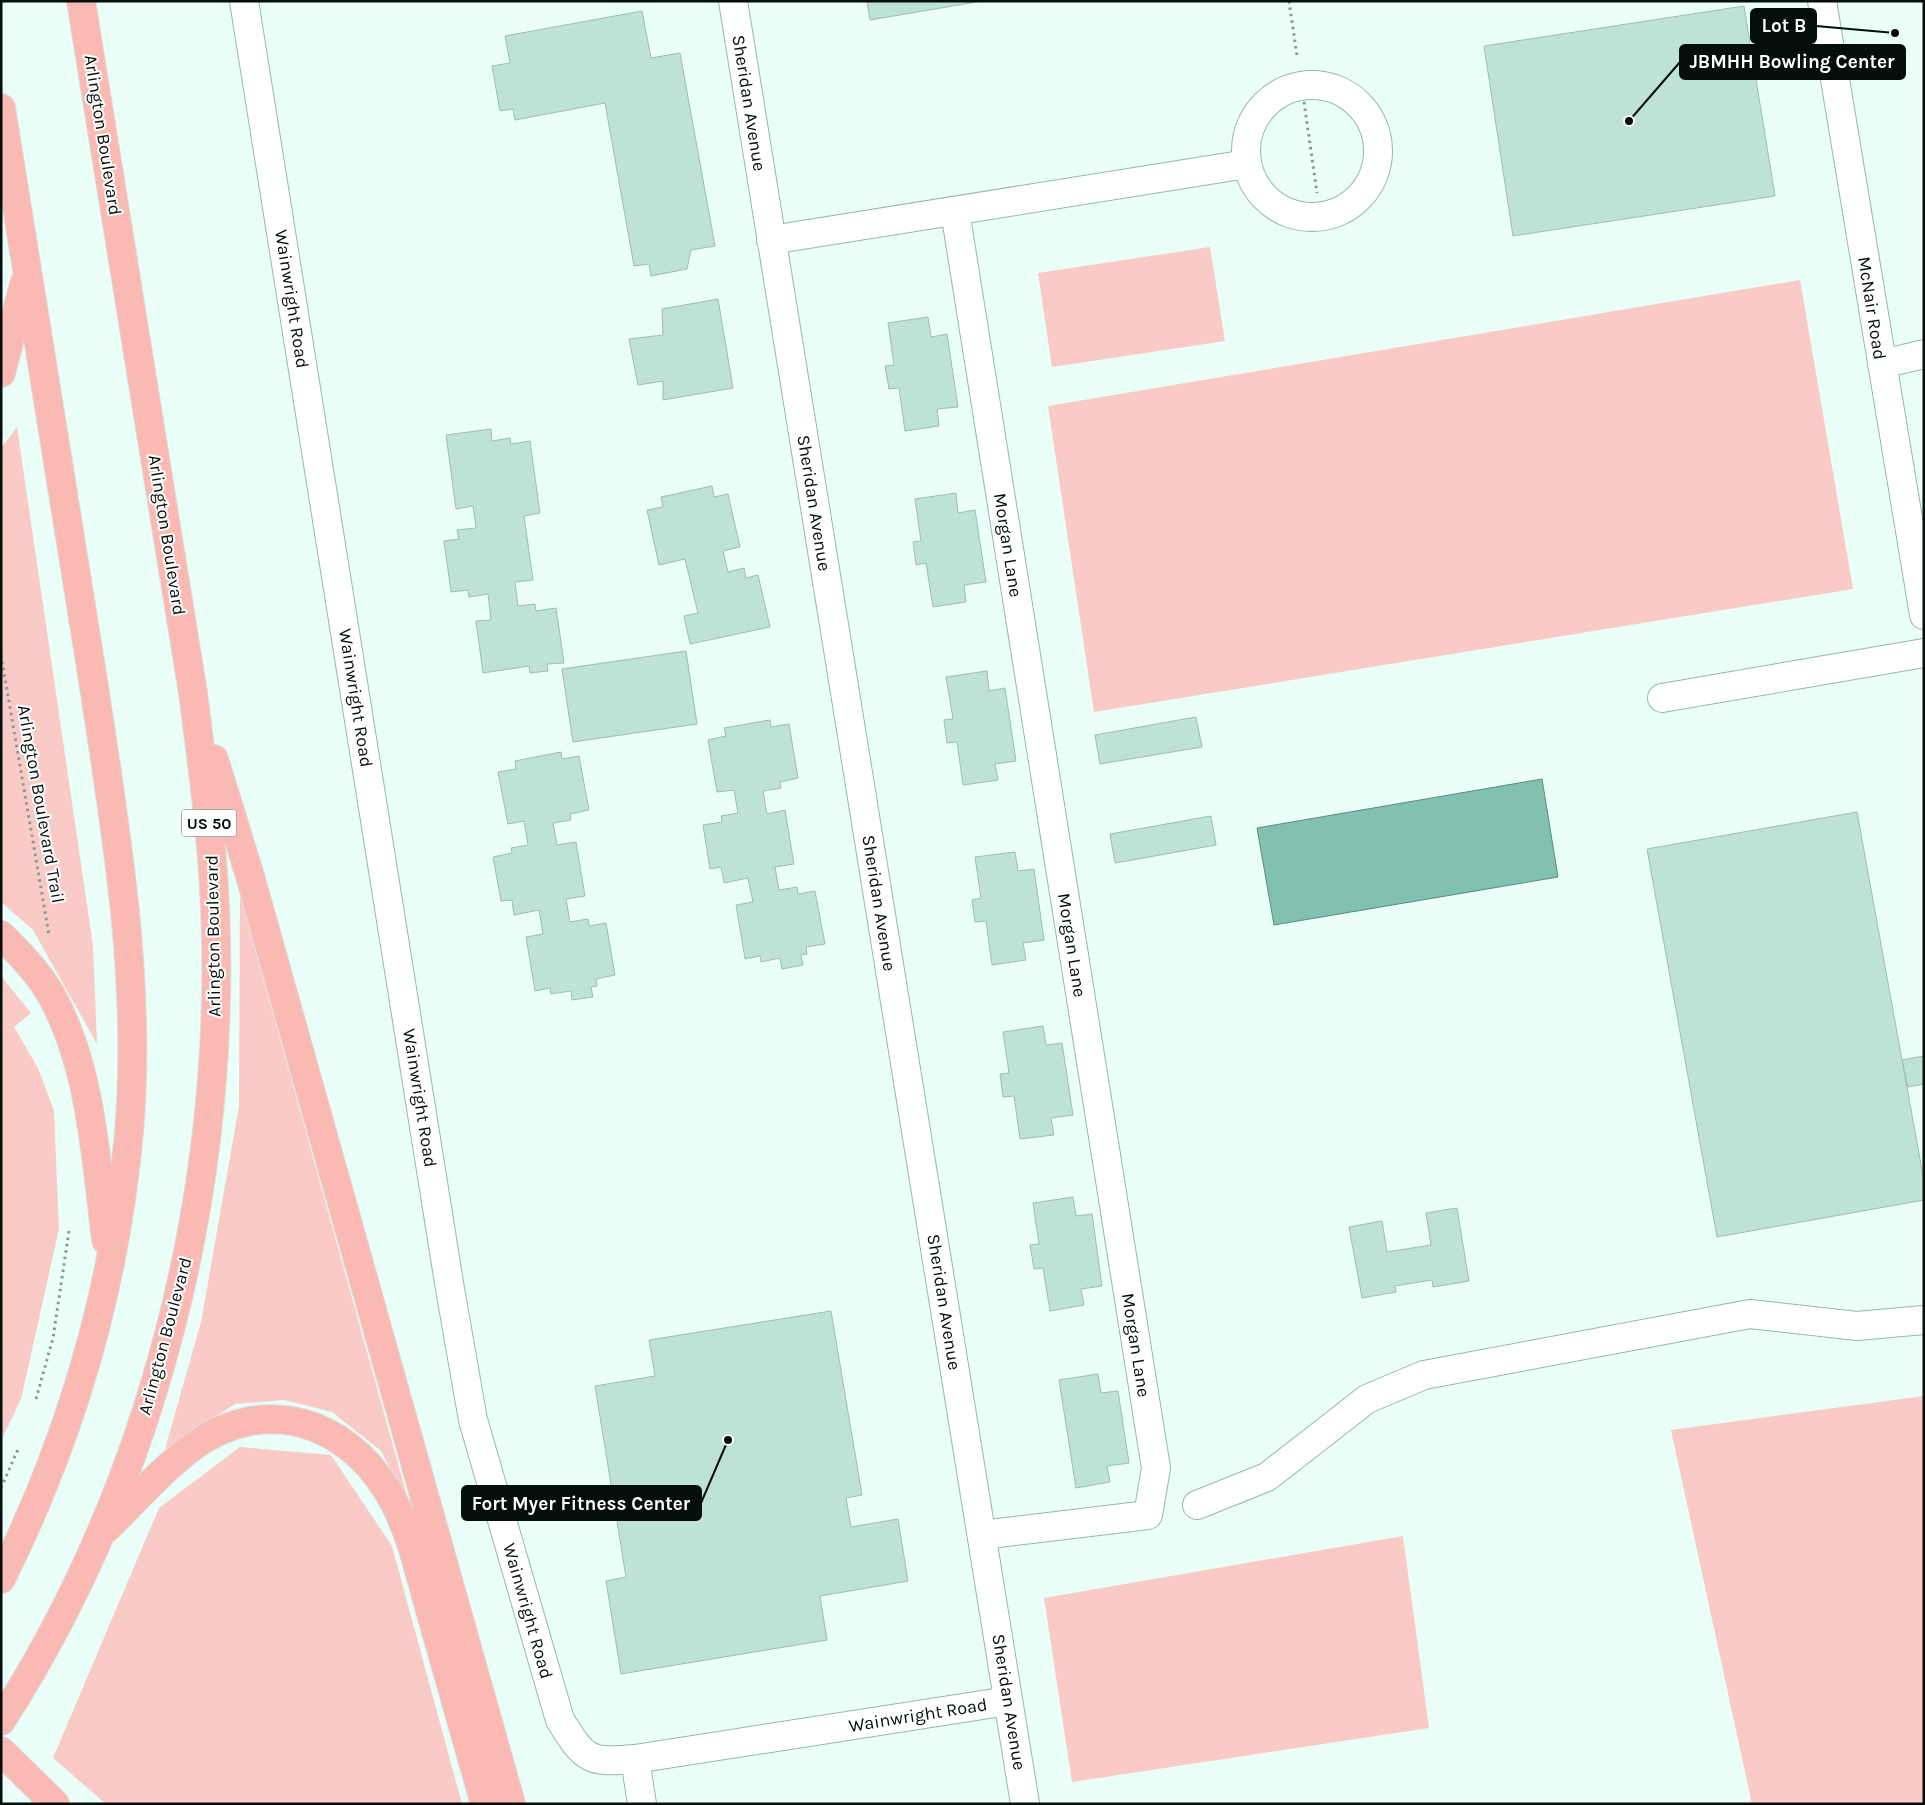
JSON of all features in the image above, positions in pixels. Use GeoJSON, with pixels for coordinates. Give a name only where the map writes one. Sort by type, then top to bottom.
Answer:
{"type":"FeatureCollection","features":[{"type":"Feature","properties":{"kind":"highway","name":"Arlington Boulevard"},"geometry":{"type":"LineString","coordinates":[[1,1721],[55,1628],[100,1534],[150,1400],[169,1333],[187,1254],[208,1128],[214,1049],[215,907],[210,833],[192,693],[81,1]]}},
{"type":"Feature","properties":{"kind":"highway"},"geometry":{"type":"LineString","coordinates":[[1,108],[92,678],[126,927],[132,1061],[129,1129],[122,1190],[110,1270],[93,1342],[54,1460],[23,1535],[1,1579]]}},
{"type":"Feature","properties":{"kind":"highway"},"geometry":{"type":"LineString","coordinates":[[1,373],[26,272]]}},
{"type":"Feature","properties":{"kind":"highway"},"geometry":{"type":"LineString","coordinates":[[192,693],[250,876],[511,1804]]}},
{"type":"Feature","properties":{"kind":"highway"},"geometry":{"type":"LineString","coordinates":[[1,935],[34,970],[50,993],[63,1020],[79,1066],[91,1120],[110,1270]]}},
{"type":"Feature","properties":{"kind":"highway"},"geometry":{"type":"LineString","coordinates":[[100,1534],[196,1444],[221,1431],[247,1422],[273,1419],[298,1420],[327,1431],[351,1448],[369,1466],[387,1489],[400,1513],[410,1541],[485,1804]]}},
{"type":"Feature","properties":{"kind":"highway"},"geometry":{"type":"LineString","coordinates":[[1,1751],[56,1804]]}},
{"type":"Feature","properties":{"kind":"street","name":"Wainwright Road"},"geometry":{"type":"LineString","coordinates":[[244,1],[450,1289],[473,1420],[560,1720],[578,1749],[602,1762],[635,1759],[1008,1700]]}},
{"type":"Feature","properties":{"kind":"street","name":"Sheridan Avenue"},"geometry":{"type":"LineString","coordinates":[[733,1],[1025,1804]]}},
{"type":"Feature","properties":{"kind":"street","name":"McNair Road"},"geometry":{"type":"LineString","coordinates":[[1822,1],[1882,364],[1918,543],[1924,615]]}},
{"type":"Feature","properties":{"kind":"street"},"geometry":{"type":"LineString","coordinates":[[1300,85],[1318,85],[1339,90],[1357,102],[1371,118],[1378,138],[1378,160],[1372,180],[1360,198],[1342,210],[1322,217],[1301,216],[1283,210],[1266,198],[1254,183],[1247,164],[1246,144],[1255,118],[1262,107],[1278,94],[1300,85]]}},
{"type":"Feature","properties":{"kind":"street"},"geometry":{"type":"LineString","coordinates":[[771,240],[1247,164]]}},
{"type":"Feature","properties":{"kind":"street","name":"Morgan Lane"},"geometry":{"type":"LineString","coordinates":[[955,210],[1156,1468],[1148,1515],[982,1535]]}},
{"type":"Feature","properties":{"kind":"street"},"geometry":{"type":"LineString","coordinates":[[1882,364],[1924,354]]}},
{"type":"Feature","properties":{"kind":"street"},"geometry":{"type":"LineString","coordinates":[[1662,698],[1924,653]]}},
{"type":"Feature","properties":{"kind":"street"},"geometry":{"type":"LineString","coordinates":[[1197,1505],[1267,1477],[1367,1399],[1424,1375],[1750,1314],[1857,1326],[1924,1320]]}},
{"type":"Feature","properties":{"kind":"street"},"geometry":{"type":"LineString","coordinates":[[635,1759],[642,1804]]}},
{"type":"Feature","properties":{"kind":"path"},"geometry":{"type":"LineString","coordinates":[[1289,1],[1298,56]]}},
{"type":"Feature","properties":{"kind":"path"},"geometry":{"type":"LineString","coordinates":[[1304,102],[1317,193]]}},
{"type":"Feature","properties":{"kind":"path","name":"Arlington Boulevard Trail"},"geometry":{"type":"LineString","coordinates":[[1,655],[50,937]]}},
{"type":"Feature","properties":{"kind":"path"},"geometry":{"type":"LineString","coordinates":[[35,1404],[53,1338],[70,1225]]}},
{"type":"Feature","properties":{"kind":"path"},"geometry":{"type":"LineString","coordinates":[[1,1488],[22,1439]]}},
{"type":"Feature","properties":{"kind":"shaded area"},"geometry":{"type":"Polygon","coordinates":[[[1210,247],[1225,341],[1052,367],[1038,273],[1210,247]]]}},
{"type":"Feature","properties":{"kind":"shaded area"},"geometry":{"type":"Polygon","coordinates":[[[1800,280],[1853,589],[1094,712],[1048,406],[1800,280]]]}},
{"type":"Feature","properties":{"kind":"shaded area"},"geometry":{"type":"Polygon","coordinates":[[[17,427],[93,946],[97,1044],[33,930],[1,902],[1,448],[17,427]]]}},
{"type":"Feature","properties":{"kind":"shaded area"},"geometry":{"type":"Polygon","coordinates":[[[1542,779],[1558,877],[1274,925],[1257,828],[1542,779]]]}},
{"type":"Feature","properties":{"kind":"shaded area"},"geometry":{"type":"Polygon","coordinates":[[[240,895],[409,1503],[381,1451],[332,1412],[284,1400],[235,1404],[165,1449],[201,1322],[239,1106],[240,895]]]}},
{"type":"Feature","properties":{"kind":"shaded area"},"geometry":{"type":"Polygon","coordinates":[[[1,976],[31,1013],[14,1027],[38,1068],[54,1111],[59,1229],[21,1399],[1,1441],[1,976]]]}},
{"type":"Feature","properties":{"kind":"shaded area"},"geometry":{"type":"Polygon","coordinates":[[[1924,1396],[1924,1804],[1752,1804],[1671,1430],[1924,1396]]]}},
{"type":"Feature","properties":{"kind":"shaded area"},"geometry":{"type":"Polygon","coordinates":[[[240,1447],[331,1455],[392,1546],[462,1804],[106,1804],[53,1758],[159,1508],[240,1447]]]}},
{"type":"Feature","properties":{"kind":"shaded area"},"geometry":{"type":"Polygon","coordinates":[[[1403,1536],[1429,1728],[1072,1782],[1044,1598],[1403,1536]]]}},
{"type":"Feature","properties":{"kind":"building"},"geometry":{"type":"Polygon","coordinates":[[[867,1],[982,1],[870,20],[867,1]]]}},
{"type":"Feature","properties":{"kind":"building"},"geometry":{"type":"Polygon","coordinates":[[[1744,6],[1775,196],[1513,236],[1484,46],[1744,6]]]}},
{"type":"Feature","properties":{"kind":"building"},"geometry":{"type":"Polygon","coordinates":[[[642,11],[651,58],[680,53],[715,246],[691,250],[687,269],[651,276],[649,264],[634,266],[605,103],[515,120],[513,109],[500,111],[492,66],[510,63],[505,36],[642,11]]]}},
{"type":"Feature","properties":{"kind":"building"},"geometry":{"type":"Polygon","coordinates":[[[718,299],[733,388],[663,400],[663,381],[638,385],[629,339],[663,335],[662,309],[718,299]]]}},
{"type":"Feature","properties":{"kind":"building"},"geometry":{"type":"Polygon","coordinates":[[[928,317],[931,337],[947,334],[958,407],[937,409],[939,426],[905,431],[899,388],[889,389],[885,366],[894,365],[888,323],[928,317]]]}},
{"type":"Feature","properties":{"kind":"building"},"geometry":{"type":"Polygon","coordinates":[[[491,429],[492,441],[510,438],[511,444],[530,441],[540,513],[524,516],[533,580],[515,582],[518,606],[535,604],[536,611],[556,608],[564,663],[547,664],[548,671],[530,673],[529,666],[483,673],[476,621],[491,620],[488,594],[469,597],[468,590],[451,592],[444,541],[459,539],[457,530],[476,528],[473,506],[456,509],[446,435],[491,429]]]}},
{"type":"Feature","properties":{"kind":"building"},"geometry":{"type":"Polygon","coordinates":[[[712,486],[714,497],[728,494],[740,547],[723,551],[728,572],[744,568],[746,578],[758,575],[770,627],[690,644],[684,616],[698,613],[685,559],[659,565],[647,510],[663,507],[661,497],[712,486]]]}},
{"type":"Feature","properties":{"kind":"building"},"geometry":{"type":"Polygon","coordinates":[[[956,493],[958,513],[975,510],[986,582],[964,585],[966,602],[933,607],[926,563],[916,565],[913,542],[921,541],[915,499],[956,493]]]}},
{"type":"Feature","properties":{"kind":"building"},"geometry":{"type":"Polygon","coordinates":[[[686,651],[697,724],[573,742],[562,669],[686,651]]]}},
{"type":"Feature","properties":{"kind":"building"},"geometry":{"type":"Polygon","coordinates":[[[987,671],[989,691],[1005,688],[1016,761],[995,764],[998,780],[963,785],[957,742],[947,743],[944,720],[953,719],[946,677],[987,671]]]}},
{"type":"Feature","properties":{"kind":"building"},"geometry":{"type":"Polygon","coordinates":[[[1196,717],[1202,747],[1100,764],[1095,735],[1196,717]]]}},
{"type":"Feature","properties":{"kind":"building"},"geometry":{"type":"Polygon","coordinates":[[[770,720],[771,727],[789,724],[798,778],[780,782],[781,788],[763,791],[767,814],[785,810],[794,864],[775,867],[779,890],[797,887],[798,894],[815,891],[825,944],[806,947],[807,954],[801,955],[803,965],[782,969],[780,958],[761,962],[760,956],[745,959],[736,905],[753,902],[748,878],[724,883],[721,867],[710,869],[703,825],[722,822],[721,816],[738,813],[734,790],[717,792],[708,740],[726,736],[724,728],[770,720]]]}},
{"type":"Feature","properties":{"kind":"building"},"geometry":{"type":"Polygon","coordinates":[[[561,752],[562,759],[579,756],[589,810],[570,814],[571,820],[553,823],[557,845],[576,842],[585,896],[566,899],[570,922],[588,919],[589,926],[606,923],[615,975],[596,979],[597,986],[591,987],[593,997],[572,1000],[571,991],[551,994],[550,988],[535,991],[526,937],[543,934],[539,910],[514,915],[512,900],[501,901],[493,857],[512,853],[511,848],[528,845],[524,821],[508,824],[498,772],[516,769],[515,761],[561,752]]]}},
{"type":"Feature","properties":{"kind":"building"},"geometry":{"type":"Polygon","coordinates":[[[1857,812],[1924,1181],[1924,1200],[1717,1237],[1647,849],[1857,812]]]}},
{"type":"Feature","properties":{"kind":"building"},"geometry":{"type":"Polygon","coordinates":[[[1211,816],[1216,845],[1115,863],[1110,834],[1211,816]]]}},
{"type":"Feature","properties":{"kind":"building"},"geometry":{"type":"Polygon","coordinates":[[[1015,852],[1018,871],[1034,869],[1044,940],[1023,943],[1026,960],[992,965],[986,921],[975,922],[972,900],[981,898],[975,857],[1015,852]]]}},
{"type":"Feature","properties":{"kind":"building"},"geometry":{"type":"Polygon","coordinates":[[[1043,1026],[1046,1045],[1062,1043],[1073,1115],[1051,1118],[1054,1135],[1020,1139],[1014,1096],[1003,1097],[1000,1074],[1009,1073],[1003,1032],[1043,1026]]]}},
{"type":"Feature","properties":{"kind":"building"},"geometry":{"type":"Polygon","coordinates":[[[1924,1056],[1924,1084],[1908,1087],[1902,1060],[1924,1056]]]}},
{"type":"Feature","properties":{"kind":"building"},"geometry":{"type":"Polygon","coordinates":[[[1073,1197],[1076,1216],[1092,1214],[1102,1286],[1081,1289],[1084,1305],[1050,1311],[1043,1268],[1034,1269],[1030,1245],[1039,1244],[1033,1203],[1073,1197]]]}},
{"type":"Feature","properties":{"kind":"building"},"geometry":{"type":"Polygon","coordinates":[[[1457,1208],[1469,1281],[1433,1287],[1432,1280],[1395,1286],[1396,1292],[1362,1298],[1349,1227],[1382,1221],[1387,1252],[1431,1245],[1426,1213],[1457,1208]]]}},
{"type":"Feature","properties":{"kind":"building"},"geometry":{"type":"Polygon","coordinates":[[[831,1311],[862,1495],[846,1498],[851,1527],[898,1519],[908,1581],[820,1596],[827,1640],[621,1674],[606,1581],[626,1577],[595,1386],[655,1376],[649,1340],[831,1311]]]}},
{"type":"Feature","properties":{"kind":"building"},"geometry":{"type":"Polygon","coordinates":[[[1098,1374],[1101,1393],[1118,1391],[1129,1463],[1107,1466],[1110,1482],[1076,1488],[1059,1380],[1098,1374]]]}},
{"type":"Feature","properties":{"kind":"place","name":"Lot B"},"geometry":{"type":"Point","coordinates":[1895,33]}},
{"type":"Feature","properties":{"kind":"place","name":"JBMHH Bowling Center"},"geometry":{"type":"Point","coordinates":[1629,121]}},
{"type":"Feature","properties":{"kind":"place","name":"Fort Myer Fitness Center"},"geometry":{"type":"Point","coordinates":[728,1440]}}]}
